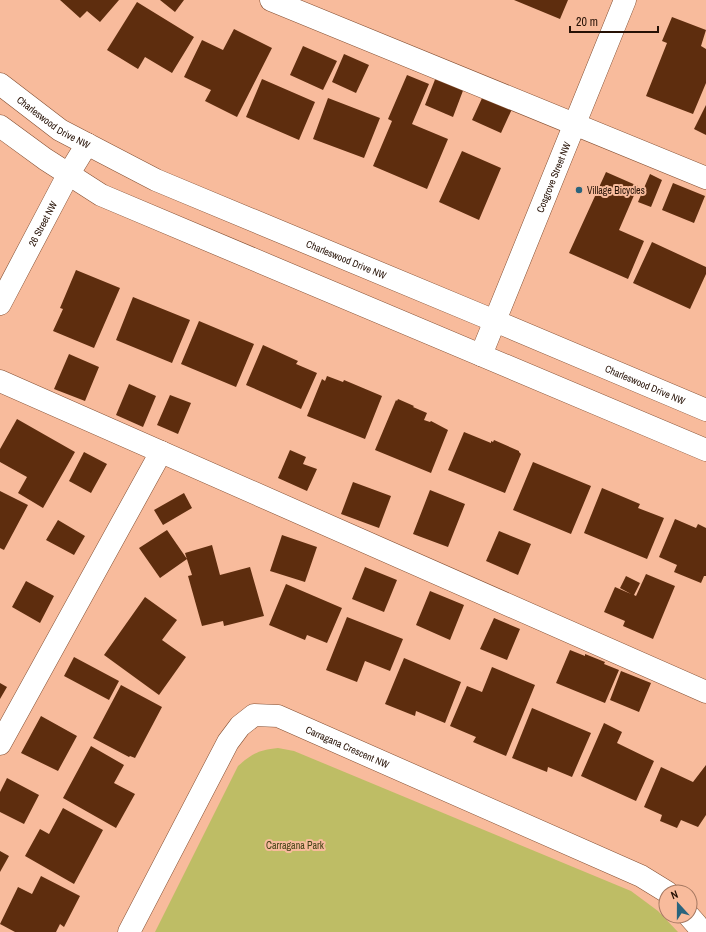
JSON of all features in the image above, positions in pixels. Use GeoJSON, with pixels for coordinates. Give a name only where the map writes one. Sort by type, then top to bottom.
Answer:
{"type":"FeatureCollection","features":[{"type":"Feature","properties":{"kind":"street"},"geometry":{"type":"LineString","coordinates":[[271,0],[706,178]]}},
{"type":"Feature","properties":{"kind":"street","name":"Cosgrove Street NW"},"geometry":{"type":"LineString","coordinates":[[481,355],[625,0]]}},
{"type":"Feature","properties":{"kind":"street","name":"Charleswood Drive NW"},"geometry":{"type":"LineString","coordinates":[[0,84],[60,130],[156,180],[706,410]]}},
{"type":"Feature","properties":{"kind":"street"},"geometry":{"type":"LineString","coordinates":[[0,126],[68,175],[101,195],[706,450]]}},
{"type":"Feature","properties":{"kind":"street","name":"26 Street NW"},"geometry":{"type":"LineString","coordinates":[[0,304],[68,175],[87,144]]}},
{"type":"Feature","properties":{"kind":"street"},"geometry":{"type":"LineString","coordinates":[[0,381],[706,692]]}},
{"type":"Feature","properties":{"kind":"street"},"geometry":{"type":"LineString","coordinates":[[0,744],[161,452]]}},
{"type":"Feature","properties":{"kind":"street","name":"Carragana Crescent NW"},"geometry":{"type":"LineString","coordinates":[[129,932],[228,742],[240,726],[254,715],[278,716],[642,876],[658,886]]}},
{"type":"Feature","properties":{"kind":"street"},"geometry":{"type":"LineString","coordinates":[[696,924],[703,932]]}},
{"type":"Feature","properties":{"kind":"green space","name":"Carragana Park"},"geometry":{"type":"Polygon","coordinates":[[[278,748],[294,751],[631,891],[658,911],[658,924],[670,924],[678,932],[155,932],[238,766],[256,753],[278,748]]]}},
{"type":"Feature","properties":{"kind":"building"},"geometry":{"type":"Polygon","coordinates":[[[60,0],[119,0],[100,22],[87,11],[80,18],[60,0]]]}},
{"type":"Feature","properties":{"kind":"building"},"geometry":{"type":"Polygon","coordinates":[[[160,0],[184,0],[175,12],[160,0]]]}},
{"type":"Feature","properties":{"kind":"building"},"geometry":{"type":"Polygon","coordinates":[[[514,0],[568,0],[560,19],[514,0]]]}},
{"type":"Feature","properties":{"kind":"building"},"geometry":{"type":"Polygon","coordinates":[[[137,2],[194,37],[172,73],[145,57],[138,69],[107,50],[137,2]]]}},
{"type":"Feature","properties":{"kind":"building"},"geometry":{"type":"Polygon","coordinates":[[[672,17],[706,30],[701,46],[706,49],[706,83],[693,114],[646,96],[667,43],[662,41],[672,17]]]}},
{"type":"Feature","properties":{"kind":"building"},"geometry":{"type":"Polygon","coordinates":[[[234,29],[272,48],[237,117],[205,101],[211,90],[184,77],[202,40],[223,50],[234,29]]]}},
{"type":"Feature","properties":{"kind":"building"},"geometry":{"type":"Polygon","coordinates":[[[303,46],[337,61],[323,90],[290,75],[303,46]]]}},
{"type":"Feature","properties":{"kind":"building"},"geometry":{"type":"Polygon","coordinates":[[[344,54],[369,65],[356,93],[332,82],[344,54]]]}},
{"type":"Feature","properties":{"kind":"building"},"geometry":{"type":"Polygon","coordinates":[[[407,75],[429,84],[412,124],[448,139],[427,189],[373,166],[392,121],[388,119],[407,75]]]}},
{"type":"Feature","properties":{"kind":"building"},"geometry":{"type":"Polygon","coordinates":[[[436,77],[464,88],[453,117],[425,105],[436,77]]]}},
{"type":"Feature","properties":{"kind":"building"},"geometry":{"type":"Polygon","coordinates":[[[262,79],[315,102],[299,140],[246,117],[262,79]]]}},
{"type":"Feature","properties":{"kind":"building"},"geometry":{"type":"Polygon","coordinates":[[[483,96],[512,109],[501,133],[472,120],[483,96]]]}},
{"type":"Feature","properties":{"kind":"building"},"geometry":{"type":"Polygon","coordinates":[[[328,98],[380,118],[364,158],[313,139],[328,98]]]}},
{"type":"Feature","properties":{"kind":"building"},"geometry":{"type":"Polygon","coordinates":[[[706,105],[706,135],[694,129],[706,105]]]}},
{"type":"Feature","properties":{"kind":"building"},"geometry":{"type":"Polygon","coordinates":[[[462,151],[501,168],[479,220],[439,202],[462,151]]]}},
{"type":"Feature","properties":{"kind":"building"},"geometry":{"type":"Polygon","coordinates":[[[606,172],[638,186],[619,230],[644,241],[628,279],[569,253],[606,172]]]}},
{"type":"Feature","properties":{"kind":"building"},"geometry":{"type":"Polygon","coordinates":[[[650,174],[662,180],[651,207],[638,202],[650,174]]]}},
{"type":"Feature","properties":{"kind":"building"},"geometry":{"type":"Polygon","coordinates":[[[673,183],[705,196],[694,223],[662,210],[673,183]]]}},
{"type":"Feature","properties":{"kind":"building"},"geometry":{"type":"Polygon","coordinates":[[[652,242],[706,267],[706,274],[690,309],[633,283],[652,242]]]}},
{"type":"Feature","properties":{"kind":"building"},"geometry":{"type":"Polygon","coordinates":[[[76,270],[120,288],[94,348],[53,331],[63,309],[60,308],[76,270]]]}},
{"type":"Feature","properties":{"kind":"building"},"geometry":{"type":"Polygon","coordinates":[[[133,297],[190,320],[172,363],[116,340],[133,297]]]}},
{"type":"Feature","properties":{"kind":"building"},"geometry":{"type":"Polygon","coordinates":[[[199,321],[254,344],[236,387],[181,364],[199,321]]]}},
{"type":"Feature","properties":{"kind":"building"},"geometry":{"type":"Polygon","coordinates":[[[263,345],[298,361],[296,364],[317,373],[301,409],[246,385],[263,345]]]}},
{"type":"Feature","properties":{"kind":"building"},"geometry":{"type":"Polygon","coordinates":[[[69,354],[99,367],[85,401],[54,389],[69,354]]]}},
{"type":"Feature","properties":{"kind":"building"},"geometry":{"type":"Polygon","coordinates":[[[327,376],[343,382],[344,380],[382,396],[365,439],[307,416],[322,379],[325,381],[327,376]]]}},
{"type":"Feature","properties":{"kind":"building"},"geometry":{"type":"Polygon","coordinates":[[[129,384],[156,396],[143,427],[116,415],[129,384]]]}},
{"type":"Feature","properties":{"kind":"building"},"geometry":{"type":"Polygon","coordinates":[[[170,395],[191,403],[178,434],[157,425],[170,395]]]}},
{"type":"Feature","properties":{"kind":"building"},"geometry":{"type":"Polygon","coordinates":[[[398,399],[427,413],[424,420],[431,421],[448,430],[431,473],[375,450],[396,400],[397,401],[398,399]]]}},
{"type":"Feature","properties":{"kind":"building"},"geometry":{"type":"Polygon","coordinates":[[[17,419],[75,452],[43,508],[18,493],[27,477],[0,462],[0,449],[17,419]]]}},
{"type":"Feature","properties":{"kind":"building"},"geometry":{"type":"Polygon","coordinates":[[[464,432],[491,443],[491,441],[493,442],[494,440],[519,451],[521,454],[505,493],[448,470],[464,432]]]}},
{"type":"Feature","properties":{"kind":"building"},"geometry":{"type":"Polygon","coordinates":[[[290,450],[306,457],[303,464],[317,469],[307,491],[278,478],[290,450]]]}},
{"type":"Feature","properties":{"kind":"building"},"geometry":{"type":"Polygon","coordinates":[[[84,452],[107,464],[91,493],[69,481],[84,452]]]}},
{"type":"Feature","properties":{"kind":"building"},"geometry":{"type":"Polygon","coordinates":[[[533,462],[591,486],[571,534],[513,510],[533,462]]]}},
{"type":"Feature","properties":{"kind":"building"},"geometry":{"type":"Polygon","coordinates":[[[353,482],[391,496],[379,528],[341,514],[353,482]]]}},
{"type":"Feature","properties":{"kind":"building"},"geometry":{"type":"Polygon","coordinates":[[[602,488],[640,504],[638,508],[664,518],[647,559],[584,533],[602,488]]]}},
{"type":"Feature","properties":{"kind":"building"},"geometry":{"type":"Polygon","coordinates":[[[430,490],[465,504],[448,547],[413,534],[430,490]]]}},
{"type":"Feature","properties":{"kind":"building"},"geometry":{"type":"Polygon","coordinates":[[[0,491],[28,505],[4,550],[0,548],[0,491]]]}},
{"type":"Feature","properties":{"kind":"building"},"geometry":{"type":"Polygon","coordinates":[[[184,493],[192,508],[163,525],[154,510],[184,493]]]}},
{"type":"Feature","properties":{"kind":"building"},"geometry":{"type":"Polygon","coordinates":[[[675,519],[696,528],[698,524],[706,528],[706,576],[704,576],[701,583],[674,572],[677,565],[659,557],[675,519]]]}},
{"type":"Feature","properties":{"kind":"building"},"geometry":{"type":"Polygon","coordinates":[[[58,520],[85,536],[74,555],[46,540],[58,520]]]}},
{"type":"Feature","properties":{"kind":"building"},"geometry":{"type":"Polygon","coordinates":[[[167,530],[187,559],[160,578],[139,548],[167,530]]]}},
{"type":"Feature","properties":{"kind":"building"},"geometry":{"type":"Polygon","coordinates":[[[499,531],[531,544],[518,575],[486,561],[499,531]]]}},
{"type":"Feature","properties":{"kind":"building"},"geometry":{"type":"Polygon","coordinates":[[[282,535],[317,547],[305,582],[270,571],[282,535]]]}},
{"type":"Feature","properties":{"kind":"building"},"geometry":{"type":"Polygon","coordinates":[[[212,545],[220,575],[250,567],[264,616],[224,626],[223,621],[202,626],[188,576],[192,575],[185,553],[212,545]]]}},
{"type":"Feature","properties":{"kind":"building"},"geometry":{"type":"Polygon","coordinates":[[[365,567],[397,580],[384,612],[352,599],[365,567]]]}},
{"type":"Feature","properties":{"kind":"building"},"geometry":{"type":"Polygon","coordinates":[[[646,574],[675,586],[653,639],[623,626],[625,621],[604,612],[615,587],[631,594],[620,588],[626,576],[640,583],[634,595],[636,596],[646,574]]]}},
{"type":"Feature","properties":{"kind":"building"},"geometry":{"type":"Polygon","coordinates":[[[26,581],[54,596],[40,623],[12,607],[26,581]]]}},
{"type":"Feature","properties":{"kind":"building"},"geometry":{"type":"Polygon","coordinates":[[[286,584],[342,608],[327,643],[307,635],[305,640],[269,625],[286,584]]]}},
{"type":"Feature","properties":{"kind":"building"},"geometry":{"type":"Polygon","coordinates":[[[430,591],[464,605],[450,640],[416,625],[430,591]]]}},
{"type":"Feature","properties":{"kind":"building"},"geometry":{"type":"Polygon","coordinates":[[[145,597],[177,620],[162,640],[186,657],[159,695],[104,655],[145,597]]]}},
{"type":"Feature","properties":{"kind":"building"},"geometry":{"type":"Polygon","coordinates":[[[347,617],[403,639],[390,671],[365,661],[357,682],[326,670],[347,617]]]}},
{"type":"Feature","properties":{"kind":"building"},"geometry":{"type":"Polygon","coordinates":[[[494,618],[520,629],[507,660],[480,649],[494,618]]]}},
{"type":"Feature","properties":{"kind":"building"},"geometry":{"type":"Polygon","coordinates":[[[570,650],[605,662],[604,664],[619,670],[605,703],[556,683],[570,650]]]}},
{"type":"Feature","properties":{"kind":"building"},"geometry":{"type":"Polygon","coordinates":[[[74,657],[119,681],[109,700],[64,676],[74,657]]]}},
{"type":"Feature","properties":{"kind":"building"},"geometry":{"type":"Polygon","coordinates":[[[404,658],[461,682],[445,723],[416,711],[415,716],[385,704],[404,658]]]}},
{"type":"Feature","properties":{"kind":"building"},"geometry":{"type":"Polygon","coordinates":[[[492,667],[535,685],[506,756],[473,742],[476,737],[450,726],[467,686],[482,692],[492,667]]]}},
{"type":"Feature","properties":{"kind":"building"},"geometry":{"type":"Polygon","coordinates":[[[621,671],[651,683],[639,712],[610,700],[621,671]]]}},
{"type":"Feature","properties":{"kind":"building"},"geometry":{"type":"Polygon","coordinates":[[[0,683],[7,687],[0,699],[0,683]]]}},
{"type":"Feature","properties":{"kind":"building"},"geometry":{"type":"Polygon","coordinates":[[[121,685],[162,707],[135,758],[129,757],[93,738],[121,685]]]}},
{"type":"Feature","properties":{"kind":"building"},"geometry":{"type":"Polygon","coordinates":[[[532,708],[591,733],[572,777],[548,767],[547,772],[512,758],[532,708]]]}},
{"type":"Feature","properties":{"kind":"building"},"geometry":{"type":"Polygon","coordinates":[[[41,716],[77,736],[58,771],[21,753],[41,716]]]}},
{"type":"Feature","properties":{"kind":"building"},"geometry":{"type":"Polygon","coordinates":[[[604,723],[622,732],[617,743],[654,761],[636,801],[581,776],[604,723]]]}},
{"type":"Feature","properties":{"kind":"building"},"geometry":{"type":"Polygon","coordinates":[[[91,746],[124,765],[114,783],[135,794],[116,828],[63,798],[91,746]]]}},
{"type":"Feature","properties":{"kind":"building"},"geometry":{"type":"Polygon","coordinates":[[[706,765],[706,815],[698,827],[681,820],[677,828],[660,821],[662,815],[644,807],[661,767],[693,782],[706,765]]]}},
{"type":"Feature","properties":{"kind":"building"},"geometry":{"type":"Polygon","coordinates":[[[7,778],[39,795],[24,824],[0,812],[0,792],[7,778]]]}},
{"type":"Feature","properties":{"kind":"building"},"geometry":{"type":"Polygon","coordinates":[[[63,808],[103,830],[74,884],[25,856],[40,829],[49,834],[63,808]]]}},
{"type":"Feature","properties":{"kind":"building"},"geometry":{"type":"Polygon","coordinates":[[[0,851],[9,856],[0,872],[0,851]]]}},
{"type":"Feature","properties":{"kind":"building"},"geometry":{"type":"Polygon","coordinates":[[[41,876],[80,896],[64,927],[60,924],[56,932],[15,932],[0,924],[18,887],[32,894],[41,876]]]}},
{"type":"Feature","properties":{"kind":"place","name":"Village Bicycles"},"geometry":{"type":"Point","coordinates":[579,190]}}]}
